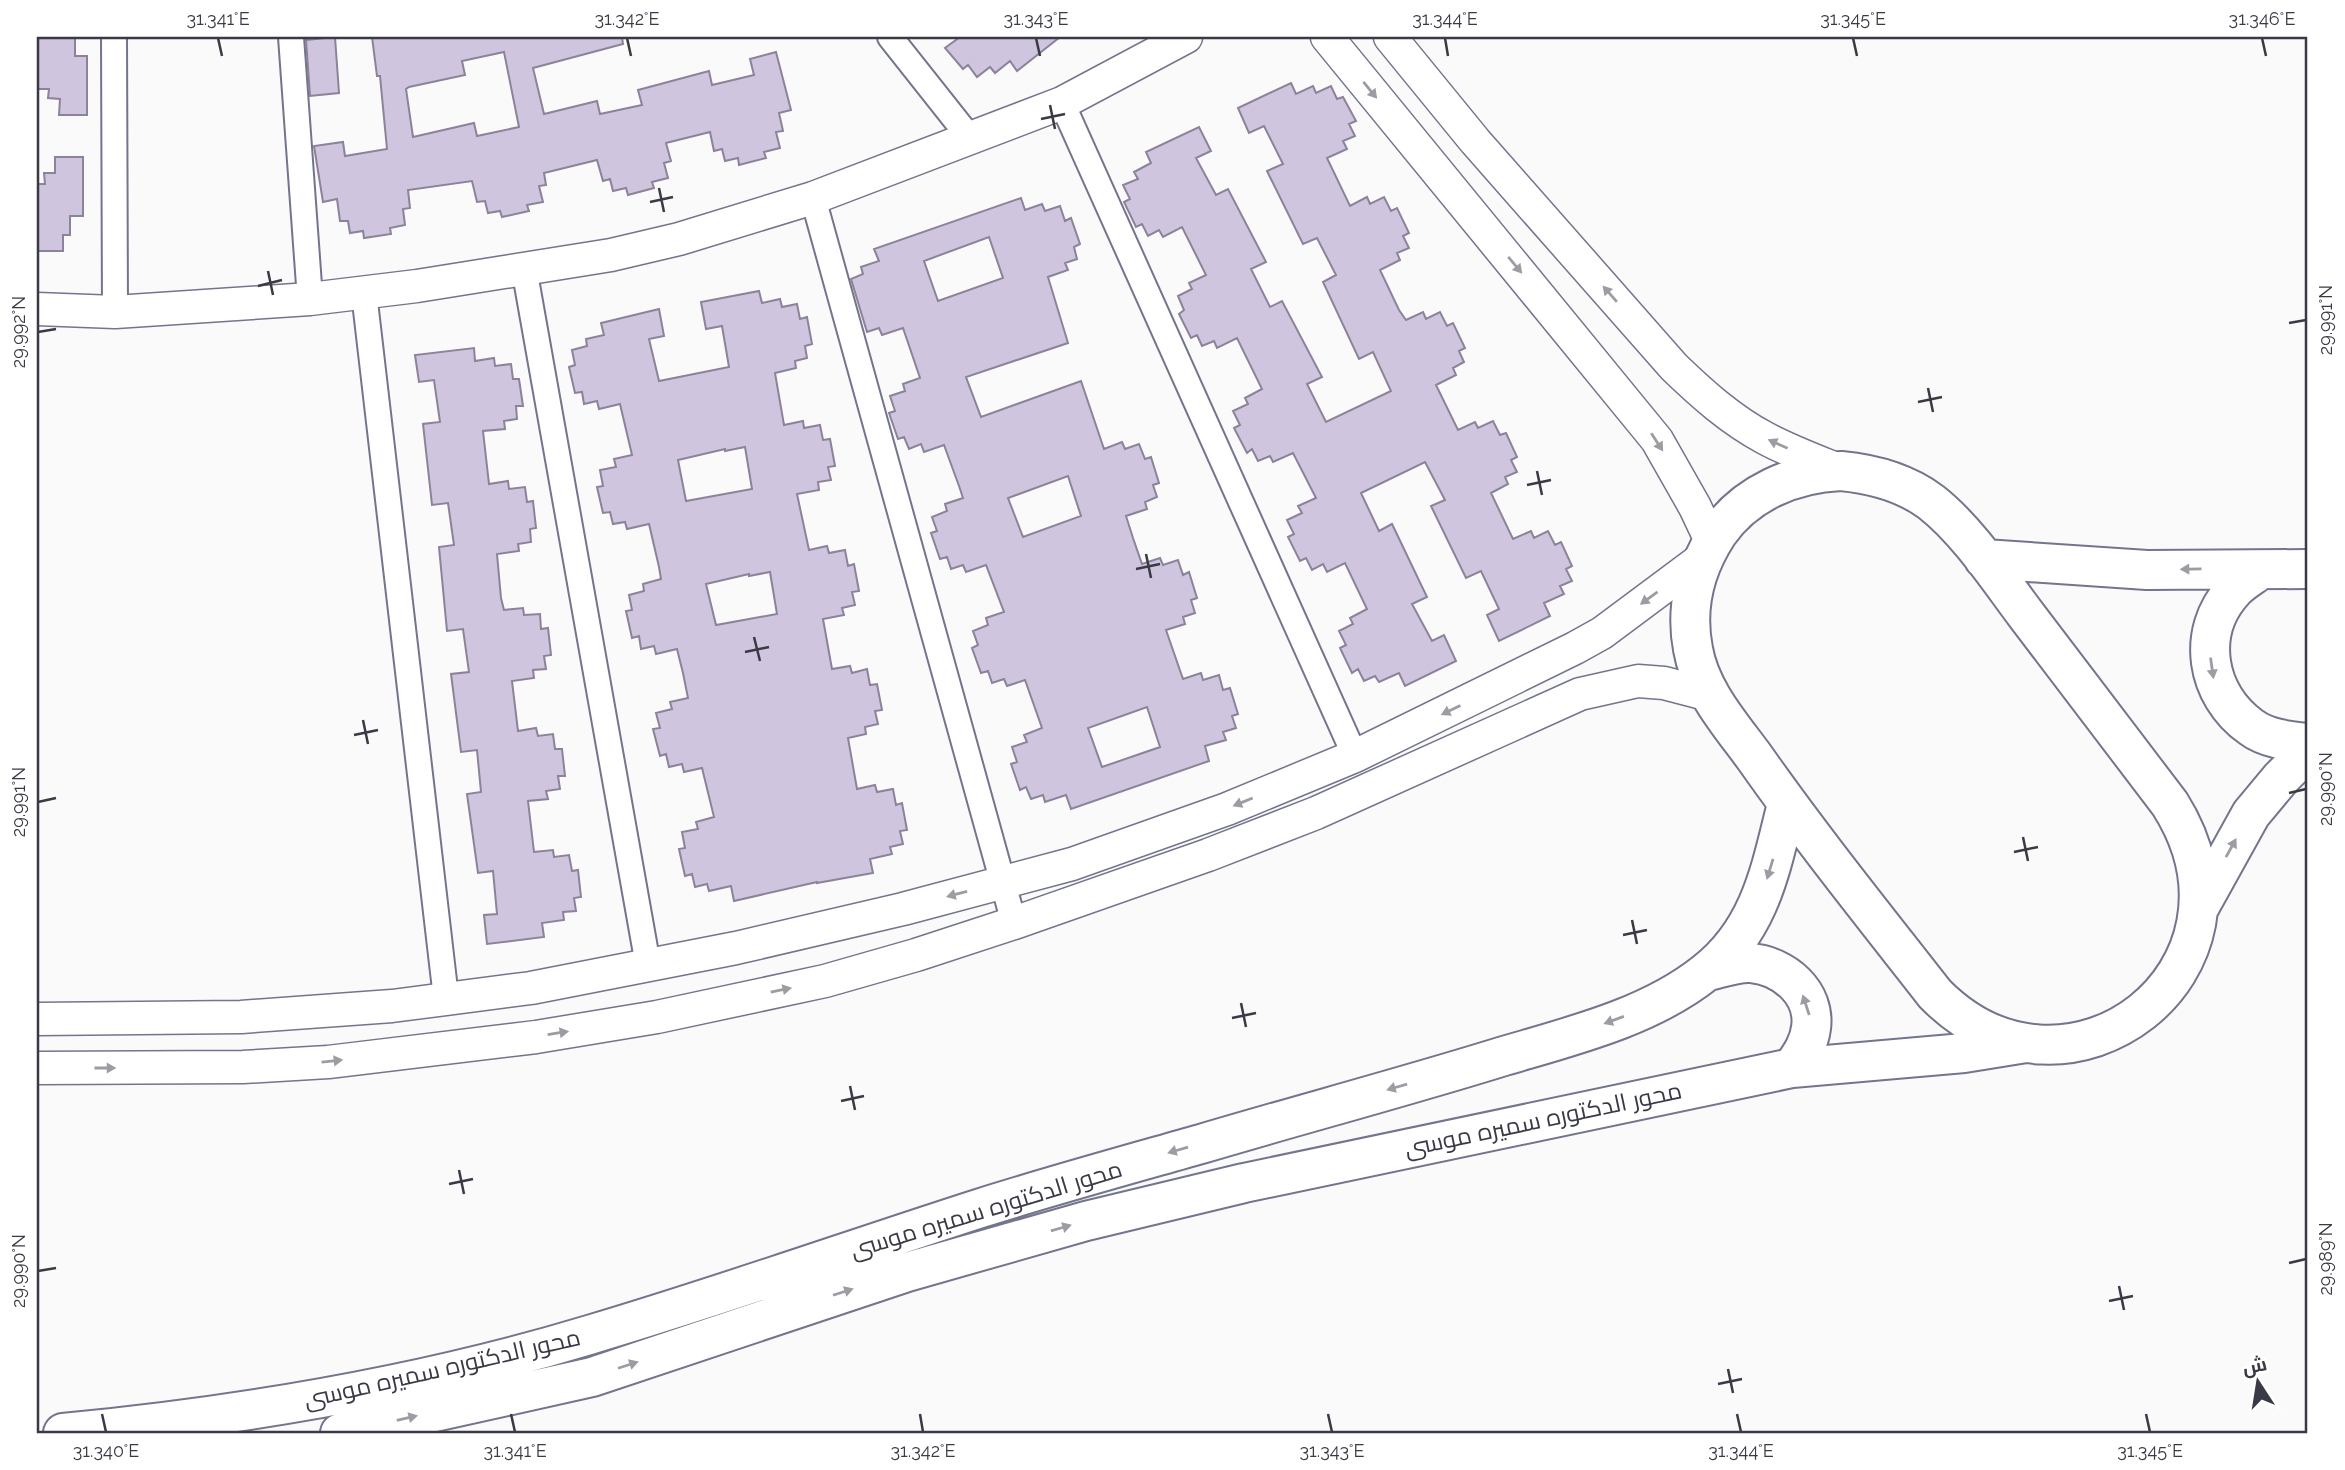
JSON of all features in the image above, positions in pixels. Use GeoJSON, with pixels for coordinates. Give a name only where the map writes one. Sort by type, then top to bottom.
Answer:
{"type":"FeatureCollection","features":[{"type":"Feature","properties":{"kind":"main road"},"geometry":{"type":"LineString","coordinates":[[1841,471],[1888,479],[1930,502],[1948,518],[1984,559],[2182,823],[2197,864],[2199,908],[2195,933],[2174,978],[2158,998],[2118,1027],[2071,1043],[2026,1044],[1983,1030],[1949,1008],[1935,994],[1787,803],[1710,695],[1696,662],[1690,627],[1693,592],[1708,550],[1736,513],[1767,490],[1802,476],[1841,471]]}},
{"type":"Feature","properties":{"kind":"main road"},"geometry":{"type":"LineString","coordinates":[[1984,559],[2147,570],[2308,569]]}},
{"type":"Feature","properties":{"kind":"main road"},"geometry":{"type":"LineString","coordinates":[[2260,570],[2234,589],[2217,616],[2209,648],[2214,680],[2229,708],[2253,729],[2283,740],[2308,743]]}},
{"type":"Feature","properties":{"kind":"main road"},"geometry":{"type":"LineString","coordinates":[[2199,908],[2250,814],[2308,751]]}},
{"type":"Feature","properties":{"kind":"main road","name":"محور الدكتوره سميره موسى"},"geometry":{"type":"LineString","coordinates":[[63,1433],[154,1424],[281,1404],[431,1376],[586,1336],[982,1208],[1558,1040],[1623,1017],[1668,997],[1708,971],[1744,934],[1770,870],[1787,803]]}},
{"type":"Feature","properties":{"kind":"main road"},"geometry":{"type":"LineString","coordinates":[[1708,971],[1749,962],[1773,967],[1794,981],[1808,1002],[1811,1027],[1804,1051],[1792,1068]]}},
{"type":"Feature","properties":{"kind":"main road","name":"محور الدكتوره سميره موسى"},"geometry":{"type":"LineString","coordinates":[[340,1433],[592,1377],[906,1272],[1086,1221],[1272,1177],[1792,1068],[1964,1053],[2026,1044]]}},
{"type":"Feature","properties":{"kind":"street"},"geometry":{"type":"LineString","coordinates":[[114,37],[115,312]]}},
{"type":"Feature","properties":{"kind":"street"},"geometry":{"type":"LineString","coordinates":[[291,37],[310,299]]}},
{"type":"Feature","properties":{"kind":"street"},"geometry":{"type":"LineString","coordinates":[[890,37],[970,138]]}},
{"type":"Feature","properties":{"kind":"street"},"geometry":{"type":"LineString","coordinates":[[37,317],[37,309],[115,312],[364,293],[611,255],[679,239],[813,198],[1062,103],[1185,37]]}},
{"type":"Feature","properties":{"kind":"street"},"geometry":{"type":"LineString","coordinates":[[37,1019],[241,1017],[392,1006],[531,988],[840,924],[1072,864],[1158,834],[1355,756],[1602,633],[1708,550],[1695,507],[1657,440],[1627,401],[1327,37]]}},
{"type":"Feature","properties":{"kind":"street"},"geometry":{"type":"LineString","coordinates":[[1390,37],[1475,141],[1674,367],[1701,393],[1765,438],[1841,471]]}},
{"type":"Feature","properties":{"kind":"street"},"geometry":{"type":"LineString","coordinates":[[1062,103],[1355,756]]}},
{"type":"Feature","properties":{"kind":"street"},"geometry":{"type":"LineString","coordinates":[[1437,172],[1475,141]]}},
{"type":"Feature","properties":{"kind":"street"},"geometry":{"type":"LineString","coordinates":[[813,198],[1014,923]]}},
{"type":"Feature","properties":{"kind":"street"},"geometry":{"type":"LineString","coordinates":[[524,268],[648,965]]}},
{"type":"Feature","properties":{"kind":"street"},"geometry":{"type":"LineString","coordinates":[[364,293],[446,998]]}},
{"type":"Feature","properties":{"kind":"street"},"geometry":{"type":"LineString","coordinates":[[37,1068],[243,1067],[328,1062],[522,1039],[657,1017],[825,981],[1014,923],[1208,855],[1316,813],[1580,694],[1638,681],[1664,683],[1710,695]]}},
{"type":"Feature","properties":{"kind":"street"},"geometry":{"type":"LineString","coordinates":[[241,1017],[243,1067]]}},
{"type":"Feature","properties":{"kind":"building"},"geometry":{"type":"Polygon","coordinates":[[[37,37],[75,37],[75,56],[87,56],[87,115],[59,115],[60,99],[48,98],[49,89],[37,89],[37,37]]]}},
{"type":"Feature","properties":{"kind":"building"},"geometry":{"type":"Polygon","coordinates":[[[335,37],[339,93],[310,96],[306,40],[335,37]]]}},
{"type":"Feature","properties":{"kind":"building"},"geometry":{"type":"Polygon","coordinates":[[[372,37],[622,37],[623,44],[533,68],[544,114],[597,101],[600,114],[642,105],[638,90],[709,71],[712,85],[754,75],[750,59],[776,52],[791,110],[779,113],[783,131],[776,132],[780,148],[764,152],[766,158],[739,165],[738,158],[725,161],[722,149],[714,151],[710,132],[666,143],[671,161],[664,163],[668,178],[652,182],[654,188],[628,195],[626,188],[613,191],[610,179],[603,181],[597,160],[544,173],[546,185],[539,186],[543,202],[527,205],[529,211],[502,217],[500,211],[488,213],[485,201],[477,202],[472,181],[408,190],[410,208],[403,209],[405,225],[390,228],[391,234],[364,238],[363,231],[350,233],[348,221],[340,221],[337,199],[323,202],[314,146],[343,142],[345,156],[387,149],[380,76],[377,76],[372,37]],[[504,52],[462,61],[465,75],[406,89],[413,137],[474,123],[477,136],[519,127],[504,52]]]}},
{"type":"Feature","properties":{"kind":"building"},"geometry":{"type":"Polygon","coordinates":[[[960,37],[1060,37],[1017,71],[1010,61],[995,73],[990,67],[977,77],[968,65],[963,69],[945,48],[960,37]]]}},
{"type":"Feature","properties":{"kind":"building"},"geometry":{"type":"Polygon","coordinates":[[[1291,83],[1296,94],[1313,86],[1316,93],[1331,86],[1337,99],[1343,97],[1356,121],[1349,124],[1355,136],[1343,141],[1347,149],[1327,158],[1350,206],[1367,197],[1370,204],[1384,197],[1391,211],[1397,208],[1409,233],[1403,236],[1409,248],[1397,253],[1400,260],[1380,270],[1399,310],[1406,320],[1423,312],[1426,319],[1440,312],[1447,326],[1453,323],[1465,348],[1459,351],[1464,362],[1453,368],[1456,375],[1436,385],[1458,430],[1475,422],[1478,428],[1493,421],[1500,435],[1506,433],[1517,457],[1511,460],[1517,472],[1505,477],[1508,484],[1491,493],[1513,539],[1531,531],[1534,538],[1548,531],[1555,545],[1561,542],[1572,566],[1566,569],[1572,581],[1560,586],[1564,594],[1544,603],[1550,616],[1499,641],[1487,615],[1499,609],[1481,571],[1466,578],[1431,506],[1445,500],[1425,462],[1361,493],[1379,531],[1392,524],[1427,597],[1412,604],[1432,641],[1444,635],[1456,661],[1405,686],[1399,673],[1379,682],[1375,676],[1364,681],[1358,669],[1352,673],[1340,648],[1346,645],[1339,631],[1353,624],[1350,618],[1367,609],[1345,563],[1327,572],[1323,564],[1312,570],[1306,558],[1300,561],[1288,537],[1294,534],[1287,520],[1302,513],[1298,506],[1316,498],[1293,453],[1273,462],[1270,456],[1258,461],[1252,449],[1247,453],[1234,428],[1240,425],[1233,411],[1248,404],[1245,398],[1262,389],[1237,338],[1217,348],[1214,341],[1202,346],[1197,335],[1191,338],[1179,314],[1184,310],[1178,296],[1192,289],[1189,283],[1206,275],[1182,227],[1163,237],[1159,230],[1148,236],[1142,224],[1136,227],[1124,202],[1130,199],[1123,185],[1138,179],[1134,172],[1151,163],[1146,152],[1199,127],[1211,151],[1196,158],[1216,195],[1228,189],[1266,262],[1251,269],[1270,307],[1282,301],[1322,377],[1307,384],[1326,422],[1391,391],[1373,352],[1359,359],[1323,282],[1336,275],[1317,238],[1303,244],[1267,171],[1283,164],[1264,126],[1249,133],[1238,108],[1291,83]]]}},
{"type":"Feature","properties":{"kind":"building"},"geometry":{"type":"Polygon","coordinates":[[[55,157],[83,157],[83,216],[70,216],[70,235],[63,235],[63,251],[37,251],[37,184],[45,184],[44,173],[55,173],[55,157]]]}},
{"type":"Feature","properties":{"kind":"building"},"geometry":{"type":"Polygon","coordinates":[[[1021,198],[1025,210],[1042,204],[1045,211],[1060,206],[1065,221],[1071,218],[1080,244],[1074,247],[1077,259],[1065,263],[1068,270],[1048,277],[1068,343],[966,377],[981,417],[1081,381],[1104,449],[1122,442],[1125,449],[1139,444],[1145,459],[1151,457],[1159,483],[1153,485],[1157,497],[1145,502],[1147,509],[1126,516],[1133,538],[1142,564],[1160,558],[1163,565],[1178,560],[1183,575],[1189,572],[1197,598],[1191,600],[1195,613],[1183,617],[1185,624],[1166,630],[1183,679],[1201,673],[1203,680],[1219,675],[1223,690],[1230,688],[1238,714],[1232,716],[1236,728],[1223,732],[1226,740],[1205,746],[1209,761],[1071,809],[1066,795],[1045,802],[1043,795],[1031,799],[1026,787],[1020,790],[1011,764],[1017,762],[1012,747],[1027,742],[1024,735],[1042,728],[1025,680],[1007,686],[1004,679],[992,683],[988,671],[981,673],[972,648],[978,645],[973,631],[988,625],[986,618],[1004,612],[986,565],[966,572],[963,565],[951,569],[947,557],[940,559],[931,533],[937,531],[932,517],[947,511],[945,504],[963,498],[944,445],[924,452],[921,444],[909,449],[904,437],[898,439],[889,413],[895,411],[890,396],[905,391],[903,384],[920,378],[903,328],[882,335],[879,328],[867,332],[851,279],[863,274],[861,267],[879,261],[874,249],[1021,198]],[[989,237],[924,261],[938,301],[1003,278],[989,237]],[[1068,476],[1008,498],[1023,537],[1081,516],[1068,476]],[[1147,707],[1088,728],[1102,767],[1160,747],[1147,707]]]}},
{"type":"Feature","properties":{"kind":"building"},"geometry":{"type":"Polygon","coordinates":[[[759,291],[762,303],[780,299],[782,307],[797,304],[800,319],[807,317],[812,344],[805,346],[807,358],[795,361],[796,368],[775,373],[784,425],[803,421],[804,428],[820,425],[823,440],[830,439],[835,466],[828,467],[831,480],[818,482],[819,490],[797,494],[809,550],[827,546],[829,553],[845,550],[848,566],[854,564],[859,591],[852,592],[855,605],[842,608],[844,615],[823,619],[832,669],[850,666],[852,673],[867,669],[870,685],[877,684],[882,710],[875,711],[878,724],[865,727],[866,734],[848,738],[857,789],[875,785],[877,792],[893,789],[896,805],[902,803],[907,830],[900,831],[903,844],[890,847],[892,854],[870,859],[873,873],[817,882],[734,901],[731,886],[709,891],[707,884],[695,887],[692,874],[685,876],[679,849],[685,848],[682,832],[698,829],[696,822],[714,817],[702,768],[684,772],[682,764],[669,767],[666,754],[660,756],[653,729],[660,728],[656,713],[672,709],[670,702],[688,698],[683,673],[677,649],[656,654],[654,646],[641,649],[639,636],[632,638],[626,611],[632,610],[629,595],[644,591],[643,584],[661,579],[659,567],[649,524],[627,529],[625,522],[613,524],[610,512],[603,513],[597,487],[603,486],[600,470],[616,467],[614,459],[632,455],[620,404],[599,409],[597,401],[584,404],[582,392],[575,393],[569,367],[575,365],[572,350],[587,346],[586,339],[604,335],[601,323],[659,309],[664,336],[649,339],[659,381],[729,367],[722,326],[706,329],[701,302],[759,291]],[[745,447],[678,460],[686,501],[752,489],[745,447]],[[770,572],[706,584],[716,625],[777,614],[770,572]]]}},
{"type":"Feature","properties":{"kind":"building"},"geometry":{"type":"Polygon","coordinates":[[[474,348],[475,361],[494,358],[495,366],[511,364],[513,379],[519,379],[523,406],[516,406],[517,419],[504,421],[505,429],[483,431],[489,484],[508,481],[509,489],[525,487],[527,502],[533,501],[536,528],[530,529],[531,542],[518,544],[519,551],[497,554],[501,598],[504,610],[523,608],[524,615],[540,614],[541,629],[548,628],[551,655],[544,656],[546,669],[533,670],[534,678],[512,681],[518,731],[536,728],[538,736],[553,734],[555,749],[562,749],[565,776],[558,776],[560,789],[546,791],[548,799],[528,801],[534,852],[553,850],[554,857],[569,855],[572,871],[578,870],[581,897],[574,898],[576,911],[563,912],[564,920],[542,923],[544,937],[487,944],[484,915],[497,914],[493,871],[478,873],[467,794],[481,792],[477,750],[461,752],[451,674],[469,672],[463,629],[447,631],[439,547],[454,545],[448,503],[432,505],[423,424],[440,422],[434,380],[419,382],[415,355],[474,348]]]}}]}
